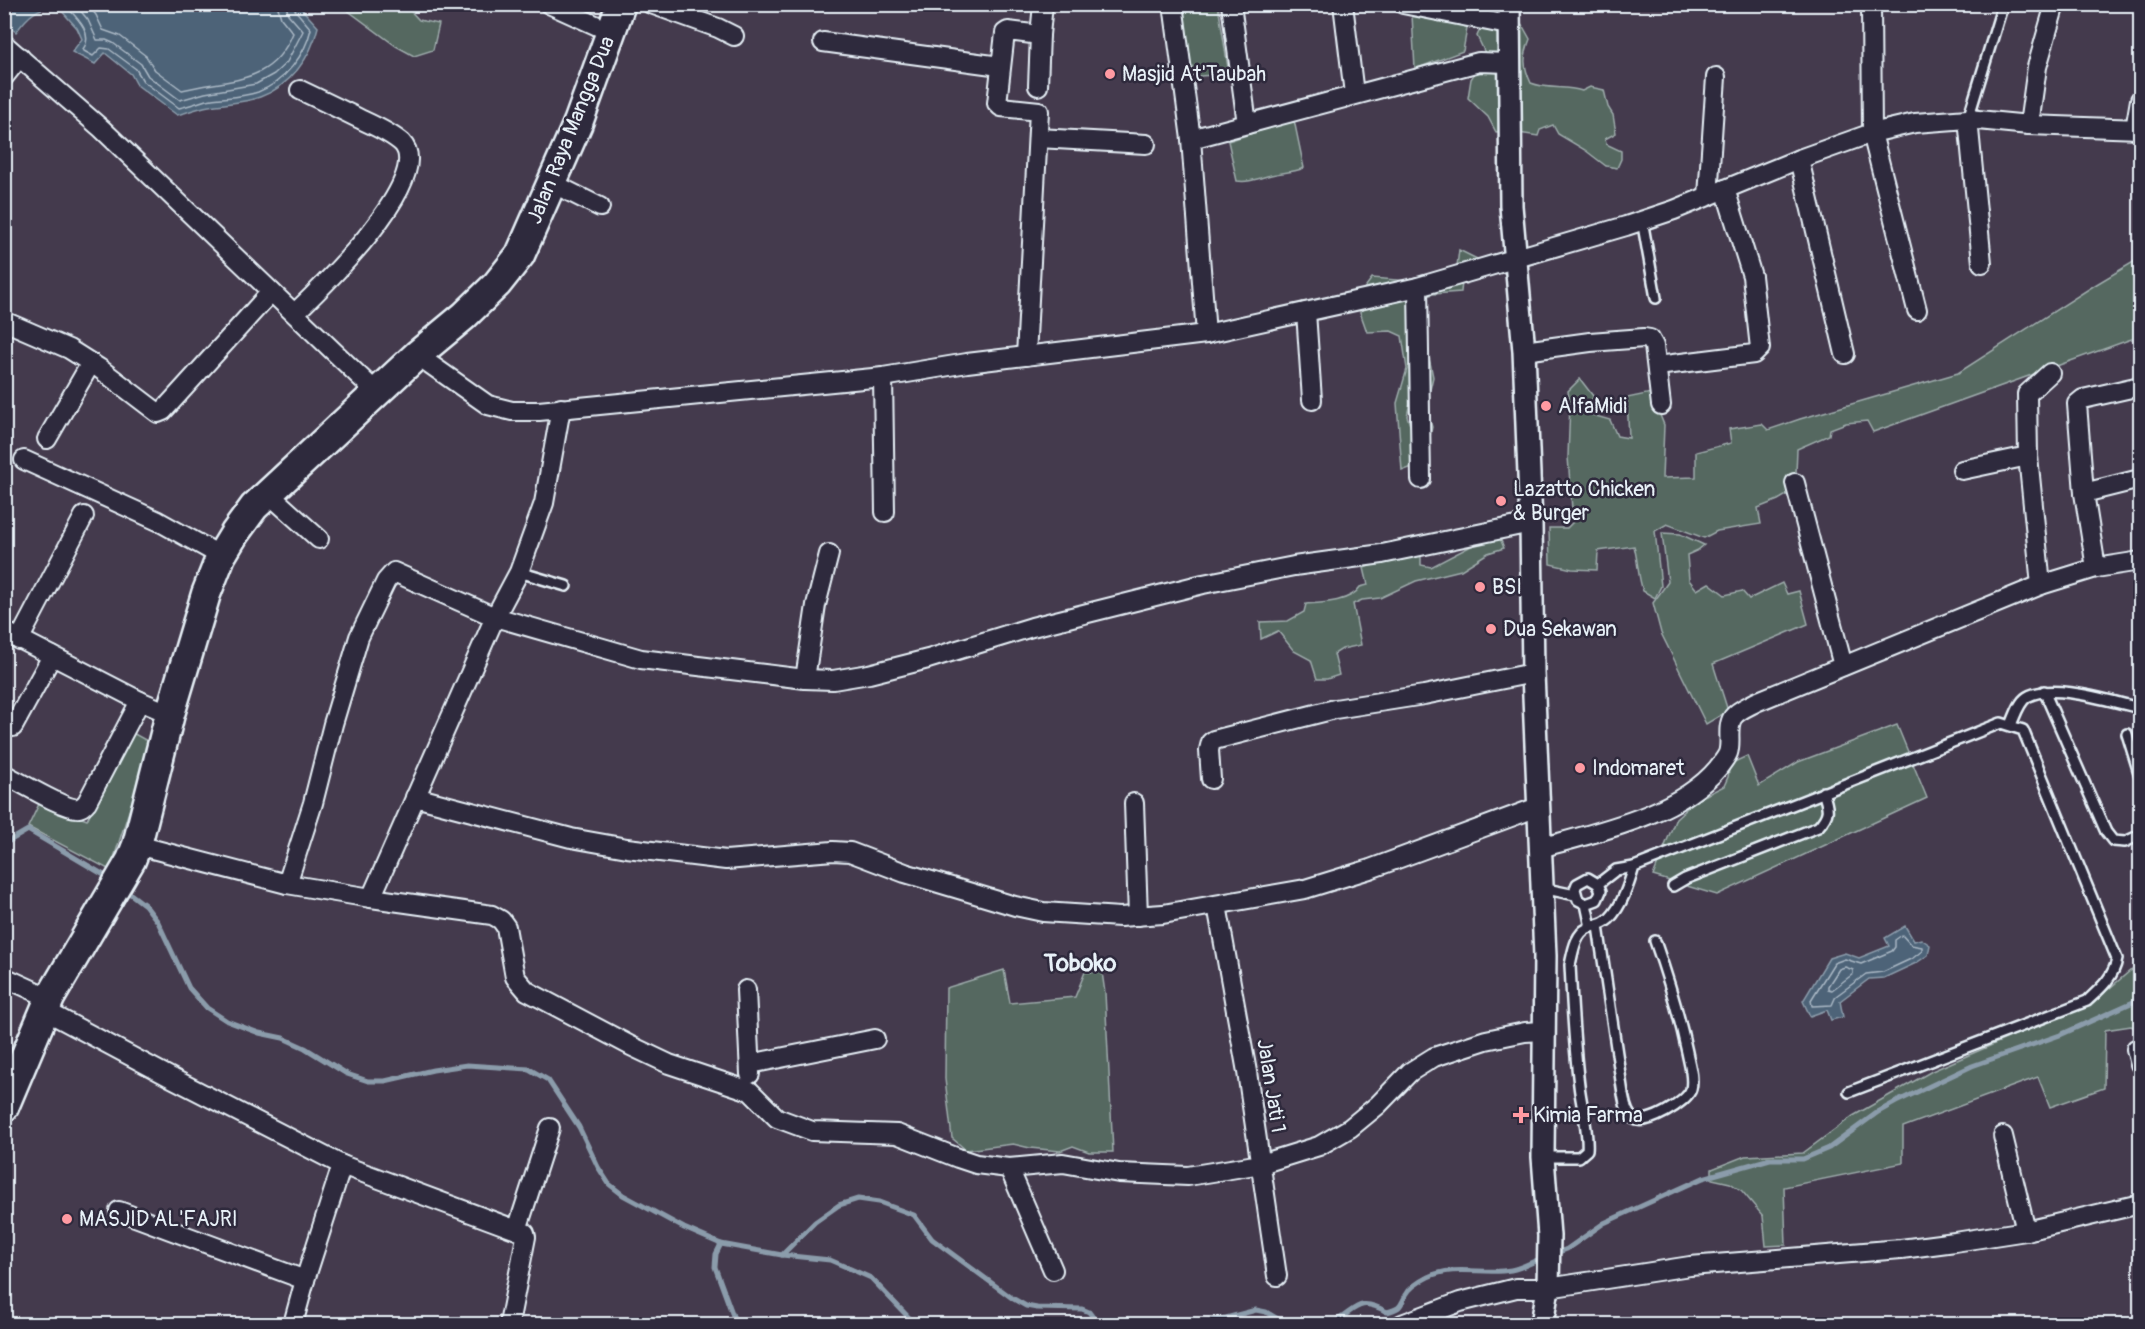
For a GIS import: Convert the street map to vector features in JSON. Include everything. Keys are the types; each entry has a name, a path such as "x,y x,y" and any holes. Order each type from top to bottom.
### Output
{"highway":[{"name":"Jalan Raya Mangga Dua","path":"4,1107 47,1004 134,852 170,714 206,594 221,556 254,507 497,284 520,255 579,123 621,4"}],"street":[{"path":"549,4 611,32"},
{"path":"651,4 734,36"},
{"path":"1038,86 1043,4"},
{"path":"1173,4 1191,139 1206,334"},
{"path":"1231,4 1247,124"},
{"path":"1343,4 1354,94"},
{"path":"1403,4 1508,15 1511,206 1524,351 1531,530 1533,673 1545,956 1543,1157 1549,1236 1548,1279 1542,1324"},
{"path":"1871,4 1872,133 1917,310"},
{"path":"2029,125 2037,67 2055,4"},
{"path":"1026,356 1039,111 997,105 1006,32 1041,35"},
{"path":"823,42 1000,66"},
{"path":"4,44 110,137 377,393"},
{"path":"4,77 20,57"},
{"path":"1191,139 1479,62 1509,63"},
{"path":"1657,366 1754,354 1760,348 1752,276 1717,192 1716,77"},
{"path":"295,314 343,266 379,220 404,179 408,160 403,144 387,133 300,90"},
{"path":"417,355 488,405 512,411 539,411 883,377 1026,356 1206,334 1418,287 1517,258 1642,220 1872,133 1915,123 1968,119 2029,125 2138,129 2140,100"},
{"path":"1968,119 1982,263"},
{"path":"1038,138 1146,144"},
{"path":"1799,159 1845,354"},
{"path":"552,183 600,207"},
{"path":"1418,287 1421,479"},
{"path":"4,321 69,350 91,363 160,413 271,292"},
{"path":"1306,312 1312,400"},
{"path":"1524,351 1590,342 1650,339 1654,346 1661,405"},
{"path":"47,439 91,363"},
{"path":"2041,585 2028,456 2026,394 2050,373"},
{"path":"883,377 885,512"},
{"path":"2097,568 2084,493 2077,404 2083,399 2140,386"},
{"path":"371,898 495,617 519,572 544,503 561,408"},
{"path":"1962,470 2028,456"},
{"path":"24,460 158,521 221,556"},
{"path":"2084,493 2140,479"},
{"path":"1795,483 1843,666"},
{"path":"269,494 319,539"},
{"path":"84,516 12,635 170,714"},
{"path":"287,884 313,803 358,637 391,573 396,572 495,617 641,659 806,680 833,680 869,674 928,659 1032,627 1215,581 1294,566 1531,530"},
{"path":"806,680 816,605 829,554"},
{"path":"1540,848 1606,830 1676,803 1697,788 1722,764 1728,753 1730,725 1733,717 1741,710 1774,693 2041,585 2097,568 2140,561"},
{"path":"13,727 52,656"},
{"path":"1211,779 1209,750 1214,740 1335,709 1424,695 1533,673"},
{"path":"4,774 65,806 78,808 83,806 140,701"},
{"path":"414,797 571,838 627,848 726,860 833,851 850,852 905,873 1015,906 1043,912 1120,917 1163,914 1305,889 1538,807"},
{"path":"1134,803 1138,916"},
{"path":"134,852 287,884 492,915 501,920 506,927 515,976 527,991 631,1046 669,1064 750,1091 777,1118 799,1127 812,1131 897,1134 976,1164 1009,1168 1063,1163 1119,1173 1188,1176 1261,1164 1303,1151 1341,1135 1378,1105 1410,1072 1434,1057 1486,1040 1525,1032 1543,1031"},
{"name":"Jalan Jati 1","path":"1217,905 1261,1164 1277,1276"},
{"path":"4,977 180,1082 342,1165 526,1235 509,1324"},
{"path":"746,990 750,1091"},
{"path":"750,1064 875,1039"},
{"path":"517,1230 550,1128"},
{"path":"2003,1136 2026,1231"},
{"path":"294,1324 305,1280 342,1165"},
{"path":"1009,1168 1053,1270"},
{"path":"1402,1324 1486,1294 1548,1279 1901,1249 2026,1231 2140,1204"},
{"path":"119,1211 305,1280"}],"lane":[{"path":"1968,119 2002,4"},
{"path":"1642,220 1656,298"},
{"path":"519,572 566,586"},
{"path":"2044,691 2106,832 2113,841 2125,842 2140,835"},
{"path":"2011,725 2023,701 2044,691 2065,692 2140,708"},
{"path":"1598,884 1616,870 1634,867 2001,723 2023,730 2116,958 2115,968 2108,980 2087,1001 1849,1092"},
{"path":"2127,734 2140,776"},
{"path":"1673,886 1685,879 1818,827 1828,817 1829,808 1823,792"},
{"path":"1543,1157 1578,1156 1587,1150 1587,1135 1577,1070 1570,965 1577,939 1581,933 1615,912 1629,884 1634,867"},
{"path":"1542,888 1575,895 1581,903 1586,904 1593,903 1599,898 1601,891 1594,880 1582,880 1577,884 1575,895"},
{"path":"1586,904 1595,926 1623,1094 1629,1115 1636,1120 1644,1121 1681,1103 1692,1088 1692,1074 1680,1019 1655,941"}],"green space":[{"path":"313,5 405,5 419,20 439,24 433,50 414,56 396,46 347,10"},
{"path":"1175,5 1218,5 1229,74 1185,77"},
{"path":"1489,5 1514,5 1515,12 1530,39 1525,61 1531,83 1582,91 1590,87 1604,90 1608,107 1613,115 1616,133 1605,139 1606,144 1621,151 1621,159 1617,168 1606,166 1558,134 1553,125 1540,130 1538,136 1506,131 1496,132 1488,117 1468,98 1471,79 1486,55 1477,36"},
{"path":"1412,15 1468,23 1463,51 1415,69"},
{"path":"1294,120 1304,168 1250,181 1237,181 1228,141"},
{"path":"1459,250 1477,259 1475,273 1462,282 1461,292 1424,297 1424,332 1433,377 1426,407 1432,427 1429,441 1414,384 1407,416 1421,458 1415,466 1402,471 1397,403 1407,369 1402,336 1391,331 1367,332 1360,312 1360,294 1372,278 1409,281 1457,266"},
{"path":"2140,258 2140,336 1873,432 1867,421 1846,423 1830,429 1829,435 1797,449 1796,473 1790,493 1758,508 1761,524 1717,531 1704,538 1667,524 1655,531 1661,586 1655,598 1643,591 1634,546 1598,551 1597,570 1572,569 1550,564 1549,528 1567,528 1573,522 1568,457 1570,404 1568,391 1580,379 1593,396 1589,414 1610,420 1617,436 1629,438 1627,398 1651,393 1664,425 1662,478 1696,477 1696,452 1731,443 1729,429 1762,424 1768,430 1958,373"},
{"path":"1662,533 1680,534 1704,545 1687,555 1689,580 1697,590 1709,583 1725,595 1742,591 1749,599 1782,583 1787,594 1799,591 1808,624 1713,664 1728,711 1706,724 1661,633 1653,603 1668,582"},
{"path":"1500,538 1504,548 1488,553 1461,570 1416,581 1380,598 1362,600 1353,604 1361,645 1342,649 1334,654 1339,675 1317,679 1311,660 1294,651 1278,631 1261,639 1260,622 1288,621 1304,612 1306,604 1343,599 1360,587 1368,585 1364,568 1392,558 1421,552 1421,565 1431,567 1473,545"},
{"path":"1897,725 1927,798 1717,895 1653,876 1676,818 1696,800 1724,786 1730,764 1747,756 1759,786 1798,762"},
{"path":"129,731 151,743 110,870 28,827 40,802 87,820"},
{"path":"2140,967 2140,1030 2131,1026 2105,1030 2104,1088 2050,1107 2038,1077 1903,1127 1903,1163 1784,1187 1786,1245 1766,1246 1763,1216 1742,1191 1730,1183 1712,1179 1712,1169 1745,1156 1803,1153 1853,1116 1932,1071 2031,1028 2105,992 2130,971"},
{"path":"1004,970 1010,1003 1075,997 1085,972 1102,972 1113,1152 1089,1152 1073,1146 1060,1151 1013,1144 966,1150 952,1138 945,1079 946,988"}],"water":[{"path":"4,5 298,5 318,27 310,49 298,70 281,86 248,101 209,106 177,115 137,85 131,74 105,53 95,64 72,52 82,39 77,28 59,8 39,10 16,32 5,23"},
{"path":"1905,926 1914,941 1921,939 1930,945 1928,955 1884,978 1869,979 1840,1001 1843,1017 1831,1020 1827,1010 1810,1016 1803,1001 1829,958 1845,953 1859,958 1889,946 1885,938"}],"waterway":[{"path":"4,844 28,830 109,878"},
{"path":"124,889 145,905 158,922 189,988 207,1008 227,1021 259,1033 283,1038 305,1048 347,1074 368,1081 385,1081 467,1065 529,1069 548,1080 579,1127 598,1167 609,1184 623,1195 684,1228 721,1244 782,1255 830,1260 853,1270 871,1278 915,1324"},
{"path":"1554,1254 1567,1249 1604,1223 1703,1178 1770,1159 1803,1159 1829,1148 1878,1112 1896,1102 1972,1066 2060,1035 2140,999"},
{"path":"782,1255 815,1222 839,1205 858,1199 879,1202 914,1215 932,1239 1026,1306 1082,1309 1089,1312 1095,1320 1118,1324"},
{"path":"721,1244 716,1254 715,1267 736,1324"},
{"path":"1330,1324 1362,1305 1376,1307 1387,1312 1395,1309 1413,1287 1438,1273 1459,1270 1511,1270 1542,1258"},
{"path":"1190,1324 1256,1310 1266,1312 1286,1324"}],"place":[{"name":"Masjid At'Taubah","path":"1110,74"},
{"name":"AlfaMidi","path":"1546,406"},
{"name":"Lazatto Chicken & Burger","path":"1501,501"},
{"name":"BSI","path":"1480,587"},
{"name":"Dua Sekawan","path":"1491,629"},
{"name":"Indomaret","path":"1580,768"},
{"name":"Kimia Farma","path":"1521,1115"},
{"name":"MASJID AL'FAJRI","path":"67,1219"}],"district":[{"name":"Toboko","path":"1080,963"}]}
